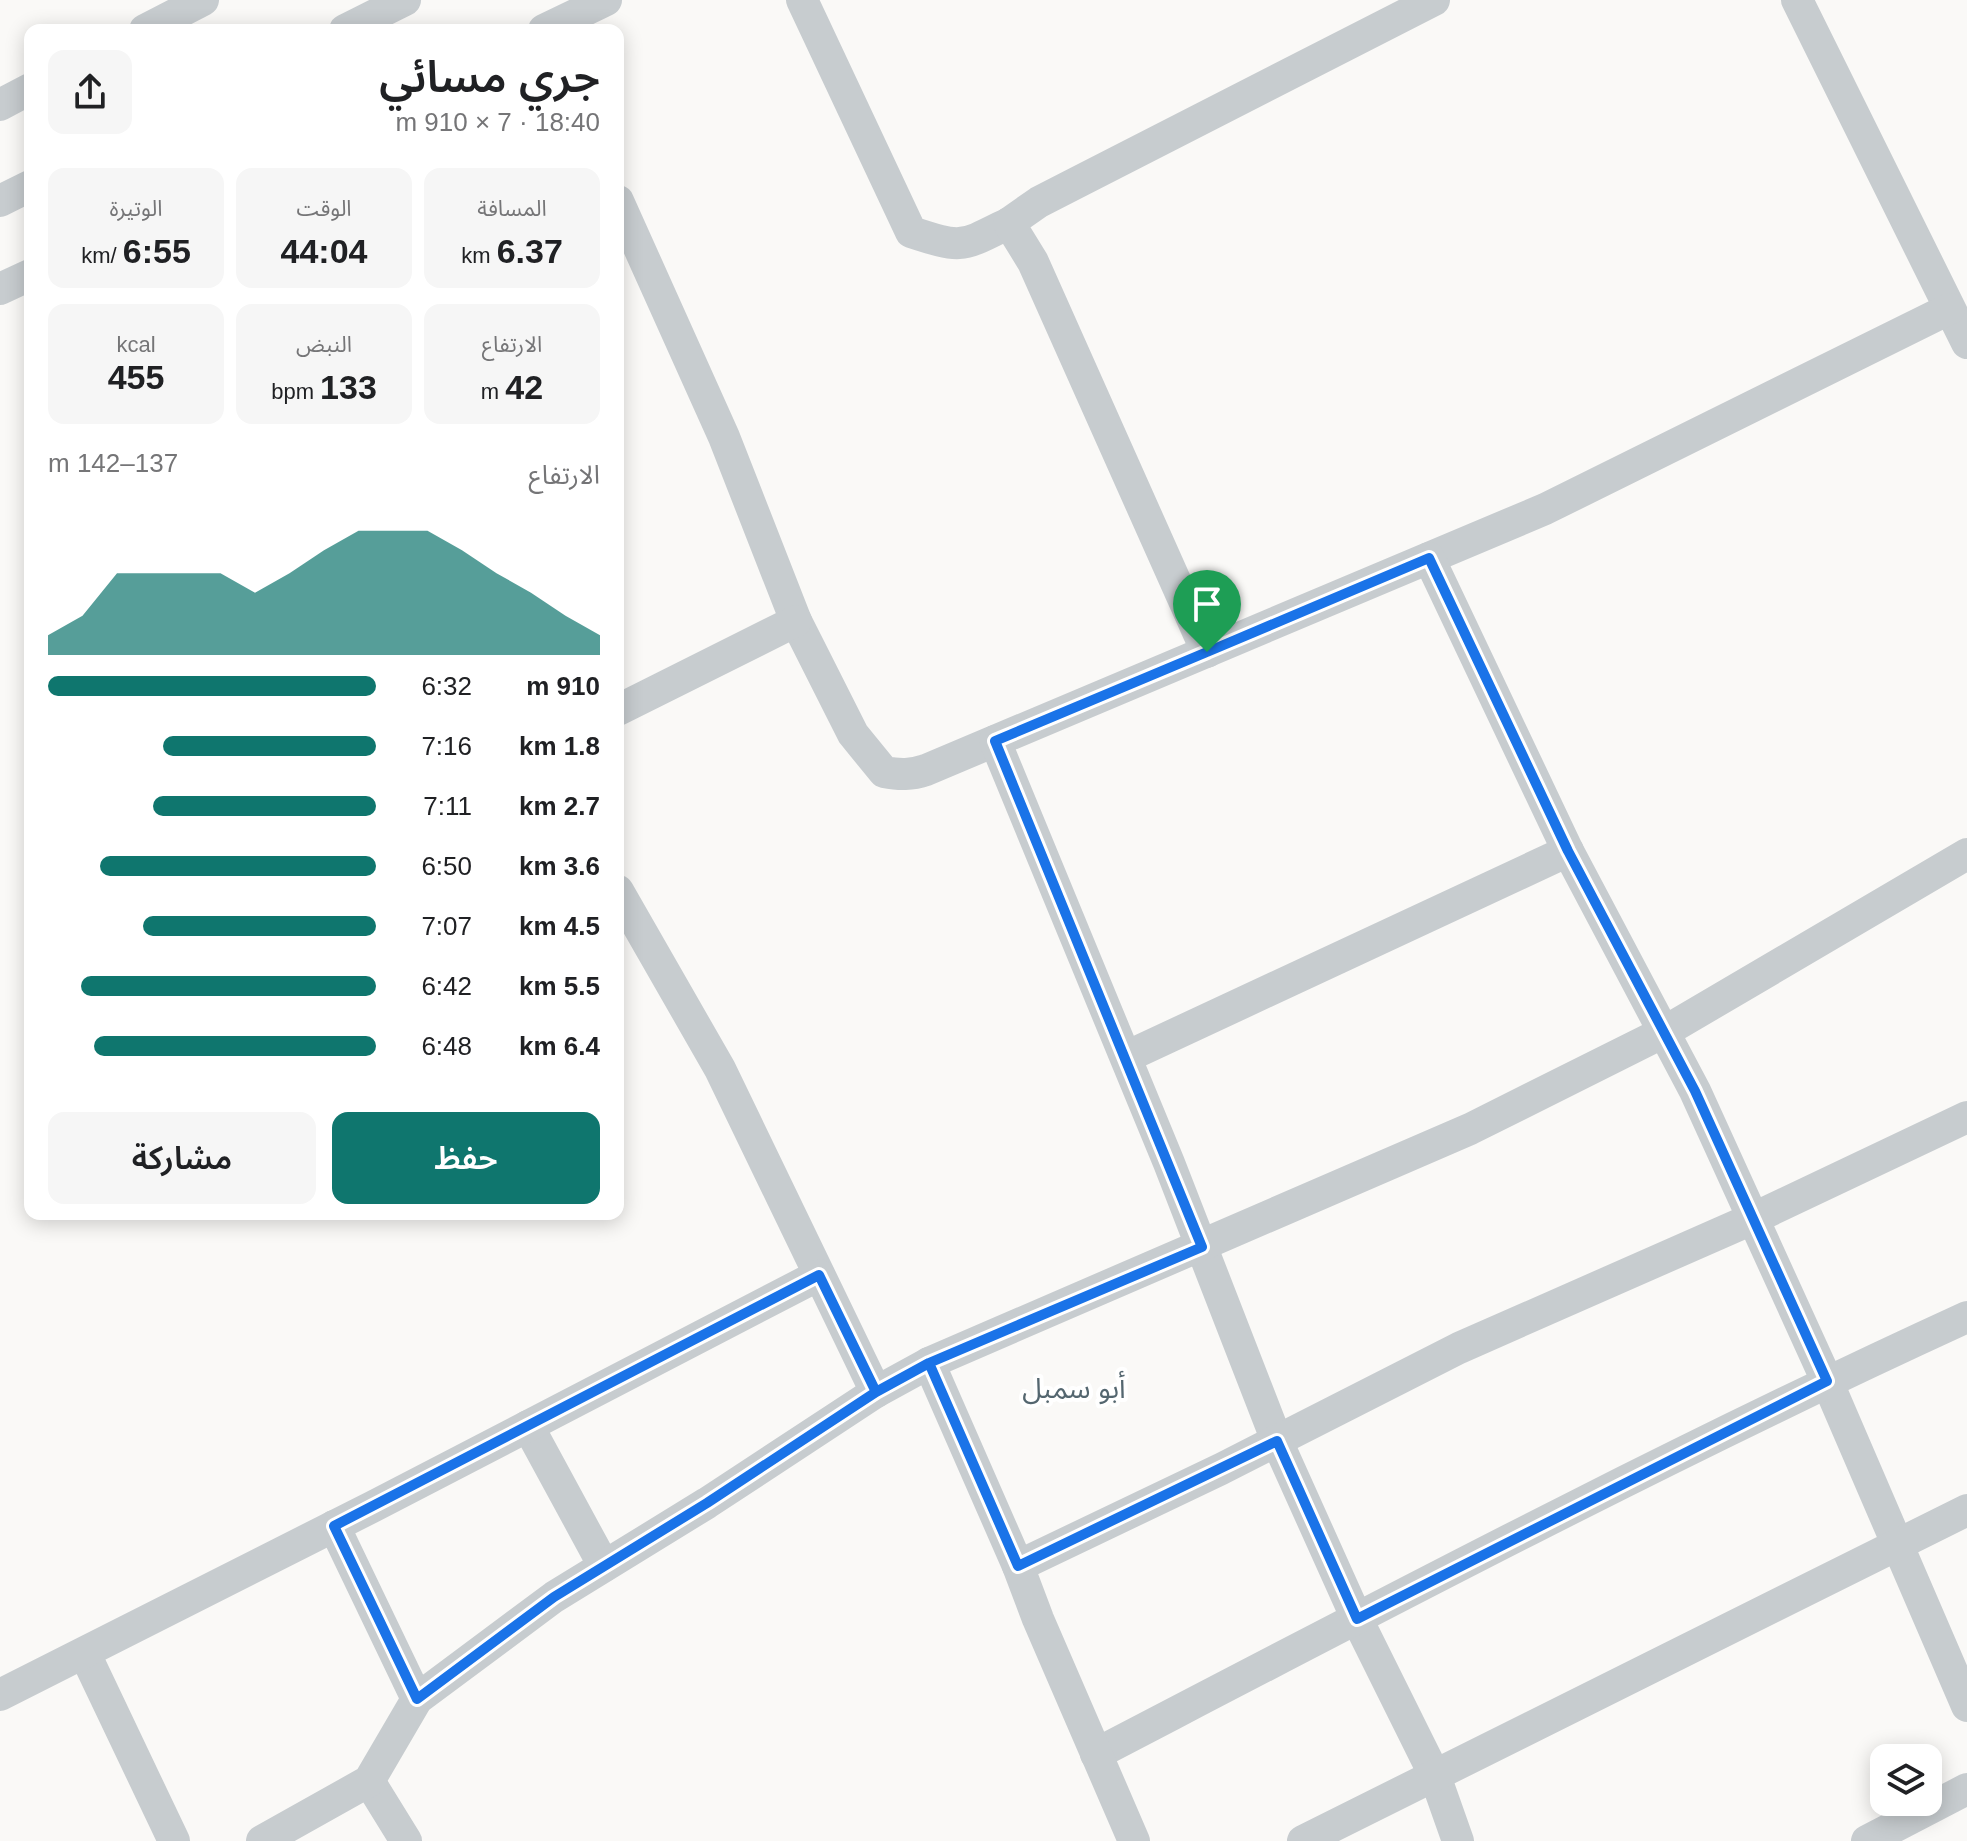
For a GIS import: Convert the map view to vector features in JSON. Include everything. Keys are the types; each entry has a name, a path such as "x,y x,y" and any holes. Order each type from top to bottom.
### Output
{"street":[{"path":"157,24 203,0"},
{"path":"357,24 405,0"},
{"path":"556,24 606,0"},
{"path":"802,0 911,232 957,245 969,243 1009,223 1039,202 1434,0"},
{"path":"1797,0 1967,343"},
{"path":"0,105 24,92"},
{"path":"0,201 24,189"},
{"path":"624,214 724,437 796,621 853,734 884,772 911,775 1545,509 1949,309"},
{"path":"1009,223 1033,262 1207,652"},
{"path":"1429,558 1568,851 1695,1091 1827,1381 1967,1706"},
{"path":"624,707 796,621"},
{"path":"995,741 1126,1057 1277,1441 1357,1619 1435,1776 1458,1841"},
{"path":"1126,1057 1568,851"},
{"path":"262,1841 369,1781 417,1699 554,1597 707,1503 876,1392 929,1363 1470,1129 1664,1032 1967,854"},
{"path":"624,901 720,1069 876,1392"},
{"path":"1018,1566 1277,1441 1459,1348 1752,1219 1967,1117"},
{"path":"0,1695 819,1275"},
{"path":"1096,1754 1827,1381 1967,1317"},
{"path":"929,1363 1134,1841"},
{"path":"528,1426 604,1566"},
{"path":"1303,1841 1967,1510"},
{"path":"334,1526 417,1699"},
{"path":"85,1654 174,1841"},
{"path":"369,1781 406,1841"},
{"path":"1867,1841 1967,1789"}],"district":[{"name":"أبو سمبل","path":"1074,1388"}],"route":[{"path":"1207,652 995,741 1202,1247 929,1363 876,1392 707,1503 554,1597 417,1699 334,1526 819,1275 876,1392 929,1363 1018,1566 1277,1441 1357,1619 1827,1381 1695,1091 1568,851 1429,558 1207,652"}]}
